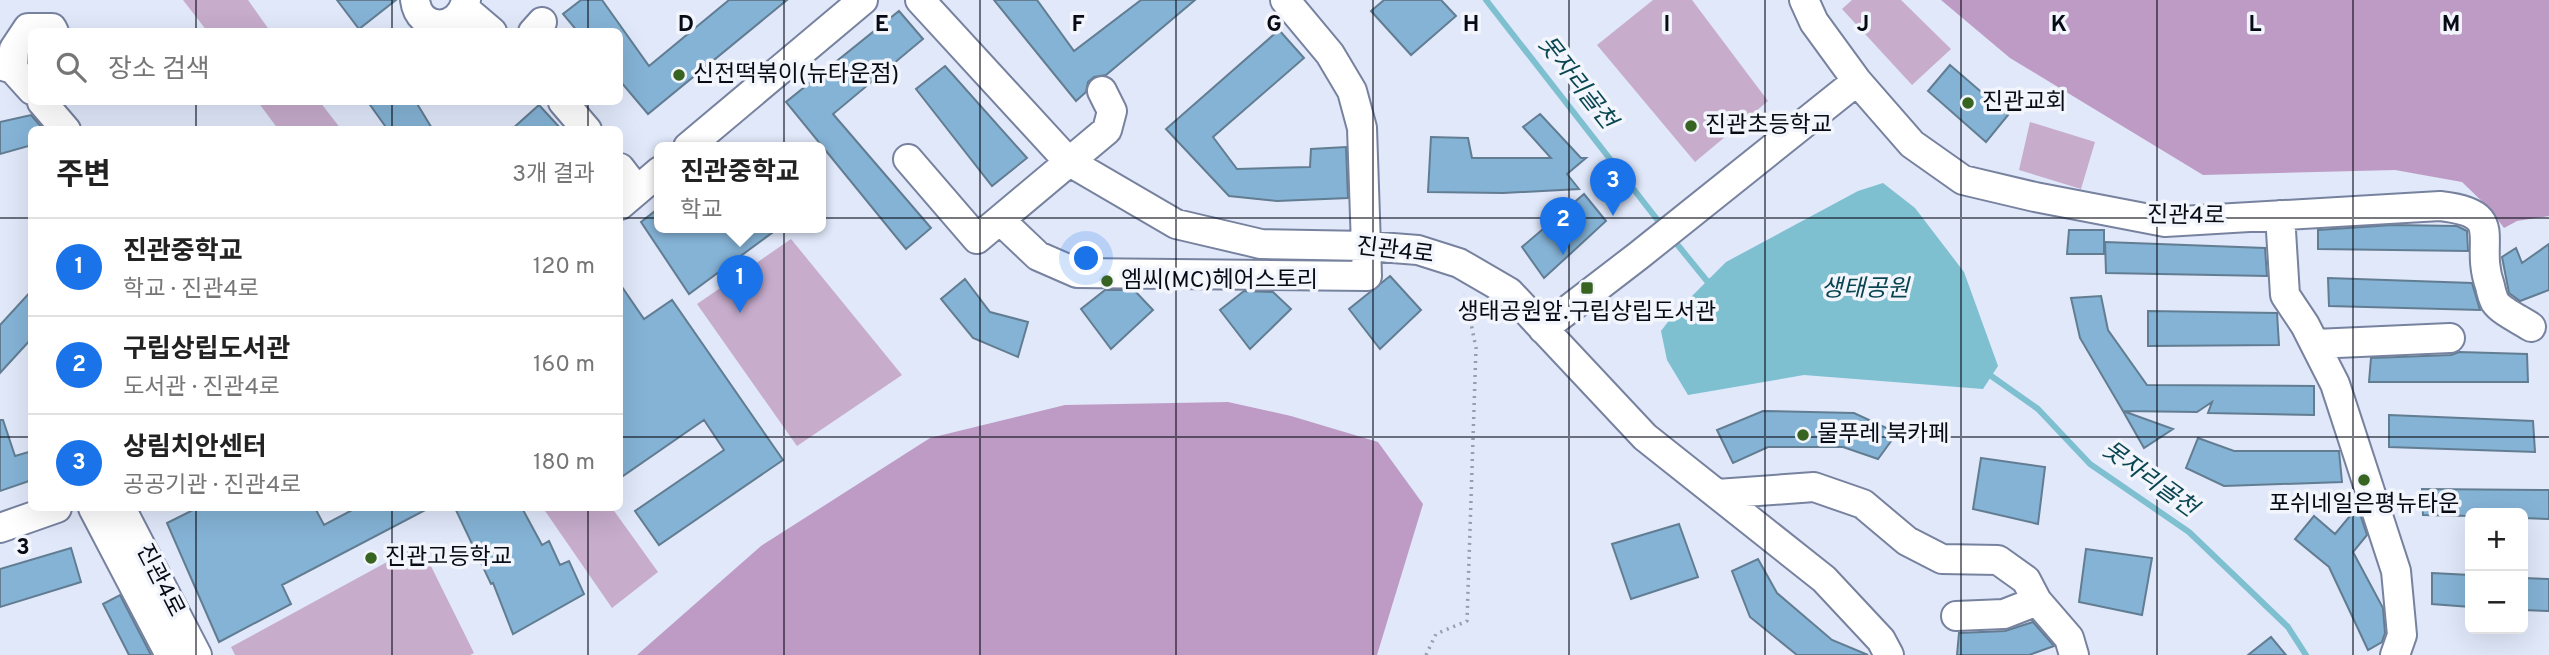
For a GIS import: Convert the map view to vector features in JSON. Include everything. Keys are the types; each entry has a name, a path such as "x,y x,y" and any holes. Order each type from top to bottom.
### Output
{"street":[{"path":"415,0 424,19 439,25 454,21 465,4 488,28"},
{"path":"694,142 863,0"},
{"name":"진관4로","path":"920,0 1068,161 1176,224 1261,244 1418,250 1459,263 1509,292 1645,437 1824,579 1881,640 1889,655"},
{"path":"1000,220 1038,256 1077,273 1367,276 1362,128 1352,91 1330,54 1285,0"},
{"name":"진관4로","path":"1804,0 1814,22 1857,81 1912,144 1963,180 2165,222 2440,206 2465,209 2479,216 2486,230 2484,269 2496,303 2531,327"},
{"path":"21,80 14,49 28,28 52,28"},
{"path":"1543,329 1857,81"},
{"path":"908,159 977,239 1107,130 1112,111 1102,91"},
{"path":"45,105 63,126"},
{"path":"566,105 584,126"},
{"path":"625,188 654,174"},
{"path":"2280,215 2285,295 2315,344 2335,384 2396,571 2402,635 2395,655"},
{"path":"2315,344 2450,338"},
{"path":"1717,494 1814,487 1863,504 1907,541 1942,559 1998,560 2026,580 2037,601 2069,638 2074,655"},
{"path":"0,528 48,511"},
{"path":"95,511 170,655"},
{"name":"진관4로","path":"123,511 197,655"},
{"path":"1956,616 2004,614 2037,601"}],"path":[{"path":"1426,655 1436,634 1467,621 1476,348 1464,290"}],"shaded area":[{"path":"183,0 248,0 268,28 205,28"},
{"path":"1653,0 1692,0 1768,101 1695,162 1597,45"},
{"path":"1852,0 1901,0 1951,49 1912,85 1842,9"},
{"path":"1941,0 2549,0 2549,216 2517,221 2504,228 2490,209 2462,182 2395,170 2203,175 2010,58"},
{"path":"260,105 322,105 339,126 276,126"},
{"path":"2030,122 2095,142 2081,189 2019,170"},
{"path":"791,239 902,375 797,446 697,304"},
{"path":"1228,402 1291,416 1378,442 1423,504 1377,655 637,655 761,546 930,438 1065,405"},
{"path":"545,511 614,511 658,572 612,608"},
{"path":"420,544 474,653 235,655 231,647"}],"water":[{"name":"생태공원","path":"1883,183 1915,208 1964,272 1998,366 1983,389 1804,375 1688,395 1667,360 1661,331 1674,314 1726,262 1858,191"}],"building":[{"path":"337,0 396,0 360,28"},
{"path":"581,0 602,0 622,28 575,28 563,14"},
{"path":"729,0 787,0 648,114 623,85 623,29 649,66"},
{"path":"994,0 1037,0 1074,51 1141,0 1195,0 1106,75 1094,77 1088,82 1086,92 1076,101"},
{"path":"1384,0 1441,0 1456,16 1411,55 1371,11"},
{"path":"899,11 923,39 833,114 931,228 906,249 826,151 826,142 819,142 786,102"},
{"path":"1279,30 1304,58 1213,137 1237,169 1310,167 1311,149 1346,147 1348,198 1277,201 1229,196 1166,129"},
{"name":"진관교회","path":"1950,65 2008,115 1986,142 1928,91"},
{"path":"945,66 1027,158 992,186 916,89"},
{"path":"370,105 418,105 431,126 385,126"},
{"path":"539,105 558,126 515,126"},
{"path":"1540,114 1581,158 1586,158 1567,174 1579,189 1503,193 1428,192 1431,137 1468,138 1472,158 1551,158 1523,127"},
{"path":"31,115 41,126 28,126 28,146 0,154 0,122"},
{"path":"1584,194 1606,221 1544,278 1522,247"},
{"path":"654,212 654,233 772,233 689,294 641,222"},
{"path":"2392,225 2457,226 2467,231 2468,251 2318,249 2318,230"},
{"path":"2069,230 2104,230 2104,254 2067,254"},
{"path":"2105,242 2265,248 2267,276 2106,273"},
{"path":"2549,244 2549,290 2520,301 2509,293 2502,257 2516,248 2522,263"},
{"path":"1390,276 1421,310 1380,349 1349,309"},
{"path":"2328,278 2472,283 2480,310 2329,306"},
{"path":"965,279 990,312 1028,322 1018,357 973,338 941,299"},
{"path":"623,288 644,319 672,300 783,460 659,545 635,511 724,450 704,420 623,476"},
{"path":"1105,290 1134,290 1153,310 1111,349 1081,309"},
{"path":"1244,291 1273,292 1291,309 1250,349 1220,310"},
{"path":"28,294 28,342 0,373 0,325"},
{"path":"2101,296 2108,330 2147,385 2314,386 2314,415 2208,413 2212,402 2197,412 2123,411 2080,338 2071,298"},
{"path":"2148,311 2277,313 2279,345 2148,346"},
{"path":"2459,352 2527,354 2528,382 2369,382 2371,358 2451,355"},
{"path":"1763,411 1854,413 1897,433 1878,459 1843,447 1768,447 1733,463 1717,430"},
{"path":"2123,411 2173,429 2144,448"},
{"path":"2389,415 2533,421 2535,452 2389,447"},
{"path":"0,420 3,420 15,456 28,452 28,481 0,491"},
{"path":"2198,438 2234,451 2339,451 2342,482 2224,486 2186,468"},
{"path":"1981,458 2045,467 2038,524 1973,509"},
{"path":"2422,489 2549,490 2549,519 2528,518 2528,508 2465,508 2465,516 2423,515"},
{"path":"2355,510 2360,514 2367,535 2353,552 2383,608 2385,633 2382,642 2368,650 2329,567 2295,539 2314,516 2335,534"},
{"path":"191,511 317,511 324,525 350,511 423,511 282,585 291,604 219,642 167,523"},
{"path":"456,511 524,511 542,545 549,541 560,565 569,561 584,594 513,634 493,583 491,584"},
{"path":"1679,524 1698,577 1631,599 1612,544"},
{"path":"71,548 81,582 0,607 0,569"},
{"path":"2086,549 2152,558 2142,615 2079,602"},
{"path":"1758,559 1777,593 1832,640 1868,655 1797,655 1750,617 1732,571"},
{"path":"2432,573 2465,575 2465,607 2432,604"},
{"path":"2528,578 2549,579 2549,611 2528,610"},
{"path":"120,595 151,655 129,655 103,604"},
{"path":"2033,622 2054,646 2029,655 1957,655 1959,633 2005,631"},
{"path":"2271,637 2286,655 2248,655"}],"waterway":[{"name":"못자리골천","path":"1486,0 1663,227"},
{"name":"못자리골천","path":"1672,238 1707,281 1714,282"},
{"name":"못자리골천","path":"1987,373 2038,409 2090,464 2189,532 2288,627 2306,655"}],"place":[{"name":"신전떡볶이(뉴타운점)","path":"679,75"},
{"name":"진관교회","path":"1968,103"},
{"name":"진관초등학교","path":"1691,126"},
{"name":"상림치안센터","path":"1613,216"},
{"name":"구립상립도서관","path":"1563,255"},
{"name":"엠씨(MC)헤어스토리","path":"1107,281"},
{"name":"생태공원앞.구립상립도서관","path":"1587,288"},
{"name":"진관중학교","path":"740,313"},
{"name":"물푸레 북카페","path":"1803,435"},
{"name":"포쉬네일은평뉴타운","path":"2364,480"},
{"name":"진관고등학교","path":"371,558"}]}
